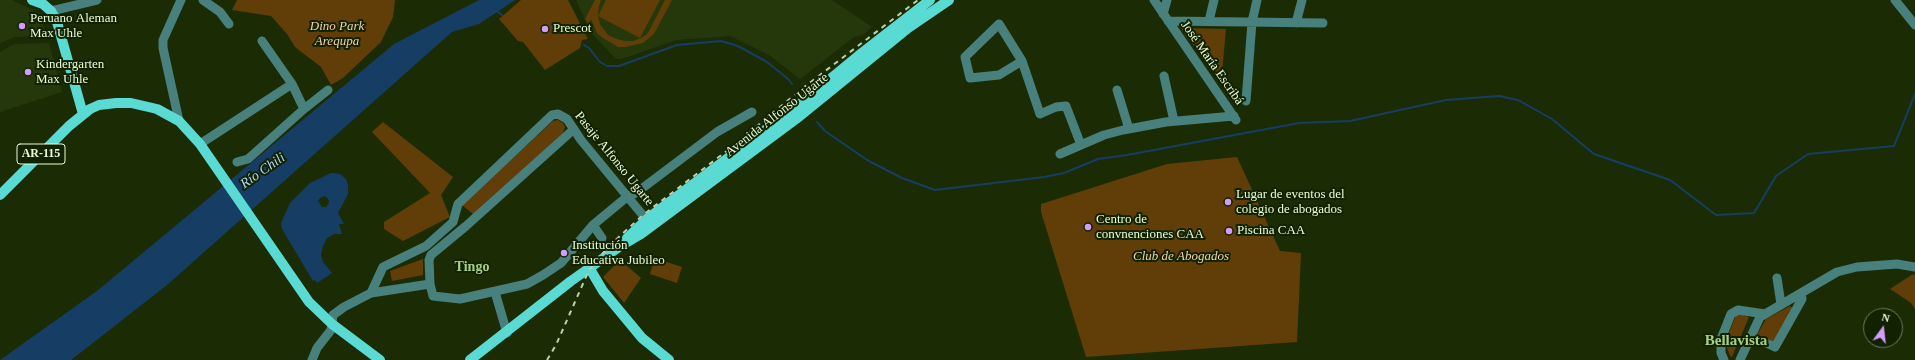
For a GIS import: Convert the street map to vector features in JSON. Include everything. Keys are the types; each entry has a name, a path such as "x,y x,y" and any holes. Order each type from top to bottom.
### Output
{"main road":[{"path":"32,0 43,4 51,11 61,36 83,114 99,105 131,103 157,108 179,121 200,144 219,174 309,302 332,324 380,360"},
{"name":"Avenida Alfonso Ugarte","path":"807,104 870,46 930,0"},
{"name":"Avenida Alfonso Ugarte","path":"470,360 507,333 571,281 619,247 649,222 908,28 949,0"},
{"name":"AR-115","path":"0,195 83,114"},
{"path":"590,269 603,291 642,338 669,360"}],"street":[{"path":"51,11 97,0"},
{"path":"179,121 163,48 163,40 181,0"},
{"path":"203,0 220,12 229,24"},
{"name":"José María Escribá","path":"1154,0 1235,118 1174,121"},
{"path":"1167,0 1166,18 1209,21 1323,23"},
{"path":"1209,21 1214,0"},
{"path":"1246,101 1252,22 1257,0"},
{"path":"1296,23 1302,0"},
{"path":"1895,0 1915,25"},
{"path":"1022,61 999,75 970,78 965,56 998,24 1022,61 1040,114 1056,107 1066,106 1081,145"},
{"path":"262,41 292,84 304,109"},
{"path":"1060,154 1104,135 1174,121 1164,76"},
{"path":"200,144 292,84"},
{"path":"237,162 248,159 304,109 328,90"},
{"path":"1117,90 1129,129"},
{"path":"574,129 466,226 431,255 429,260 430,284 433,296 460,299 527,284 543,275 561,263 592,225 628,196 636,193 717,132 752,112"},
{"name":"Pasaje Alfonso Ugarte","path":"454,217 458,204 542,122 552,115 558,114 567,120 581,140 649,222"},
{"path":"371,293 383,268 426,246 453,222 454,217 466,226"},
{"path":"592,225 602,238"},
{"path":"426,246 431,255"},
{"path":"1740,360 1757,321 1781,304 1827,278 1847,268 1897,264 1915,267"},
{"path":"1777,278 1781,304"},
{"path":"312,360 317,348 331,330 333,315 344,307 371,293 430,284"},
{"path":"495,292 507,333"},
{"path":"1764,342 1774,347 1802,299 1801,294"},
{"path":"1724,360 1721,353 1721,339 1731,314 1738,310 1765,314"}],"shaded area":[{"name":"Peruano Aleman Max Uhle","path":"0,0 12,0 33,10 40,17 47,35 15,37 0,43"},
{"path":"576,0 832,0 872,27 863,35 854,37 800,79 769,55 730,36 676,40 622,59 616,59 591,33"},
{"name":"Kindergarten Max Uhle","path":"49,43 62,92 0,112 0,52 14,44"}],"green space":[{"name":"Dino Park Arequpa","path":"237,0 395,0 393,17 381,42 343,78 331,85 321,67 295,47 287,34 271,16 232,10"},
{"name":"Prescot","path":"521,0 568,0 588,39 582,40 580,48 545,70 523,42 518,41 499,19"},
{"path":"595,0 601,0 598,16 600,24 608,35 625,41 633,41 646,35 665,0 672,0 654,34 643,43 626,47 618,47 597,33 591,19 588,24 585,19"},
{"path":"606,0 660,0 640,38 598,16"},
{"path":"1181,28 1226,29 1221,84"},
{"path":"558,120 563,123 565,127 563,133 474,215 462,205 553,121"},
{"path":"383,122 453,177 441,195 450,217 403,241 384,229 384,222 430,193 372,132"},
{"name":"Club de Abogados","path":"1237,157 1280,251 1301,253 1297,342 1086,357 1041,212 1041,204 1167,164"},
{"path":"655,258 682,267 677,283 650,274"},
{"path":"423,259 423,275 392,281 390,271"},
{"path":"620,260 641,278 624,303 603,277"},
{"path":"1913,274 1915,275 1915,309 1911,303 1890,289"},
{"path":"1790,306 1793,308 1775,343 1757,335 1766,319"},
{"path":"1737,313 1749,317 1732,357 1730,356 1725,342"}],"water":[{"name":"Río Chili","path":"479,0 515,0 479,24 452,32 167,285 71,360 0,360 97,291 394,44"},
{"path":"331,173 340,174 346,179 348,185 348,194 338,213 344,224 339,224 342,234 334,234 327,238 321,255 323,262 332,273 317,283 315,280 313,281 282,229 281,223 290,203 310,183","holes":["325,196 329,200 326,207 322,207 318,201 320,198"]}],"waterway":[{"path":"497,11 502,15"},
{"path":"584,45 589,48 600,62 607,66 619,66 677,45 721,41 738,46 767,62 792,84"},
{"path":"817,122 825,131 867,160 902,178 935,190 1044,177 1064,173 1098,159 1299,123 1350,121 1446,100 1499,96 1518,100 1552,119 1594,154 1670,180 1716,215 1754,213 1776,176 1808,154 1894,146 1915,94"}],"railway":[{"path":"547,360 556,345 589,270 609,246 643,215 728,150 803,88 918,0"}],"place":[{"name":"Peruano Aleman Max Uhle","path":"22,26"},
{"name":"Prescot","path":"545,29"},
{"name":"Kindergarten Max Uhle","path":"28,72"},
{"name":"Lugar de eventos del colegio de abogados","path":"1228,202"},
{"name":"Centro de convnenciones CAA","path":"1088,227"},
{"name":"Piscina CAA","path":"1229,231"},
{"name":"Institución Educativa Jubileo","path":"564,253"}],"district":[{"name":"Tingo","path":"472,267"},
{"name":"Bellavista","path":"1736,341"}]}
